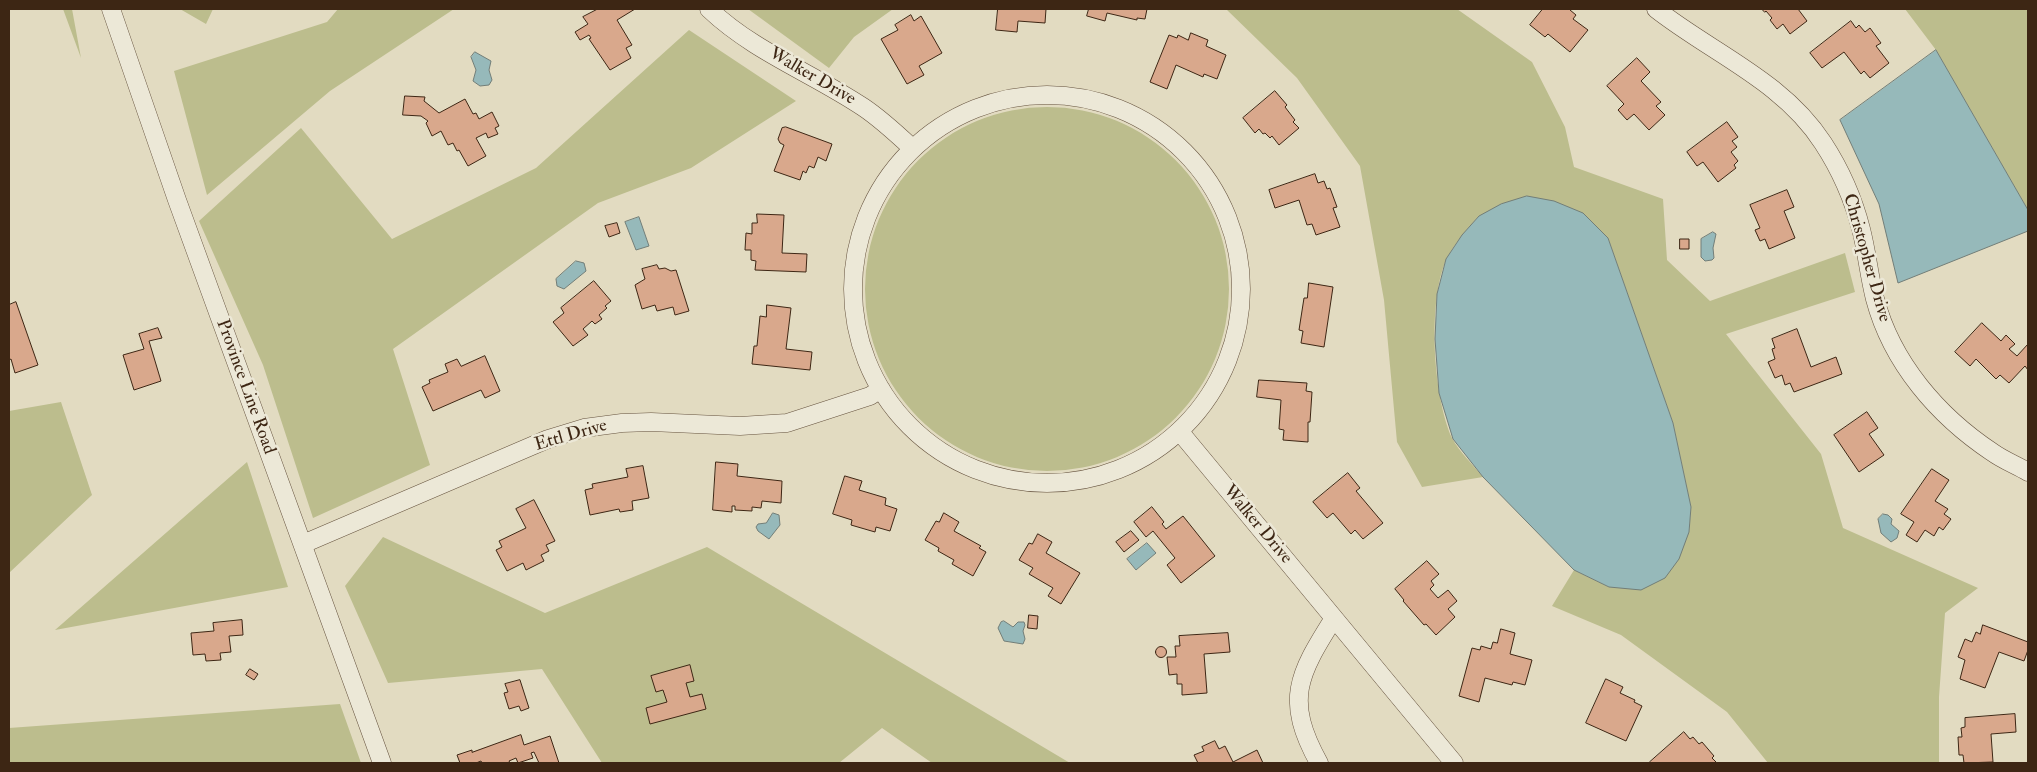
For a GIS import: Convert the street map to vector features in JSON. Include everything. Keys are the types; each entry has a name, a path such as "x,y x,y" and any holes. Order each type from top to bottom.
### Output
{"street":[{"name":"Province Line Road","path":"111,9 177,200 382,763"},
{"name":"Walker Drive","path":"709,9 750,41 863,107 912,148"},
{"name":"Christopher Drive","path":"1656,9 1777,91 1802,116 1822,141 1838,169 1851,198 1861,229 1876,302 1888,333 1904,362 1923,390 1945,415 1994,453 2028,472"},
{"path":"1072,96 1099,102 1124,111 1158,130 1176,144 1195,163 1226,212 1241,272 1241,302 1237,332 1228,362 1216,386 1199,412 1180,432 1157,451 1109,475 1082,481 1052,484 1001,478 975,469 948,456 923,438 903,418 881,389 869,364 860,338 854,308 854,281 856,254 863,227 873,202 887,178 912,148 933,131 960,115 988,104 1018,97 1072,96"},
{"name":"Ettl Drive","path":"303,544 548,439 584,428 622,423 651,422 740,426 787,423 870,396 881,389"},
{"name":"Walker Drive","path":"1180,432 1454,763"},
{"path":"1319,763 1309,746 1301,720 1298,699 1301,678 1308,659 1334,618"}],"green space":[{"path":"63,9 72,9 81,58"},
{"path":"180,9 213,9 206,24"},
{"path":"338,9 454,9 330,91 207,195 174,71 327,22"},
{"path":"748,9 893,9 854,37 829,68"},
{"path":"1226,9 1457,9 1532,62 1565,127 1574,167 1663,199 1667,260 1710,301 1845,253 1855,292 1726,334 1821,454 1843,528 1978,588 1945,613 1939,697 1939,763 1768,763 1727,712 1621,635 1552,606 1574,570 1609,587 1689,532 1691,507 1673,423 1608,238 1583,213 1479,216 1450,252 1441,276 1435,322 1435,348 1440,398 1452,438 1462,453 1483,477 1422,487 1397,442 1384,300 1360,166 1297,78"},
{"path":"1905,9 2028,9 2028,210 1936,50"},
{"path":"689,30 796,101 691,168 598,203 393,349 430,465 313,518 263,365 199,221 301,128 392,239 536,168"},
{"path":"1047,107 1082,111 1116,121 1148,138 1175,161 1198,188 1215,220 1225,254 1229,289 1225,324 1215,358 1198,390 1175,417 1148,440 1116,457 1082,467 1047,471 1012,467 978,457 946,440 919,417 896,390 879,358 869,324 865,289 869,254 879,220 896,188 919,161 946,138 978,121 1012,111"},
{"path":"61,402 92,495 9,573 9,411"},
{"path":"247,462 288,587 55,630"},
{"path":"383,537 545,613 707,547 1070,763 932,763 882,728 839,763 602,763 542,669 388,683 345,586"},
{"path":"340,704 361,763 9,763 9,728"}],"water":[{"path":"1936,50 2028,210 2028,231 1898,283 1879,204 1840,120"},
{"path":"475,52 491,61 489,70 492,80 489,85 480,86 473,81 476,70 471,57"},
{"path":"1527,196 1554,201 1583,213 1608,238 1673,423 1691,507 1689,532 1679,559 1665,578 1641,590 1609,587 1574,570 1483,477 1453,439 1439,393 1435,339 1437,294 1446,259 1462,235 1479,216 1501,204"},
{"path":"639,217 649,246 636,250 625,222"},
{"path":"1713,232 1716,234 1713,248 1714,258 1705,261 1701,257 1701,239"},
{"path":"576,261 584,263 586,271 564,289 557,286 556,279"},
{"path":"773,513 779,515 780,525 769,539 758,531 756,527 758,524 766,523"},
{"path":"1883,514 1888,515 1892,519 1891,524 1899,531 1897,538 1891,542 1881,533 1878,519"},
{"path":"1147,543 1156,553 1136,570 1127,559"},
{"path":"1004,621 1013,627 1018,622 1024,622 1023,631 1025,639 1023,644 1004,641 998,628 1001,622"}],"building":[{"path":"598,9 635,9 617,20 632,45 626,48 631,58 610,70 589,39 591,38 589,35 580,40 575,32 588,24 583,17"},
{"path":"998,9 1046,9 1045,23 1018,21 1017,32 996,30"},
{"path":"1089,9 1147,9 1145,19 1137,18 1137,20 1107,13 1105,21 1087,16"},
{"path":"1543,9 1571,9 1576,15 1573,19 1588,30 1570,52 1548,34 1545,37 1530,25"},
{"path":"1762,9 1798,9 1807,21 1790,34 1783,24 1777,29 1770,20 1772,18"},
{"path":"911,15 914,21 921,16 942,53 919,66 924,75 907,84 881,39 898,30 895,25"},
{"path":"1851,21 1856,28 1859,25 1865,32 1870,28 1881,43 1876,46 1889,63 1870,78 1864,71 1861,74 1844,52 1822,68 1810,53"},
{"path":"1191,33 1208,40 1206,46 1226,55 1217,79 1204,74 1203,77 1176,65 1167,89 1150,82 1169,35 1177,38 1178,35 1188,40"},
{"path":"1637,58 1650,72 1641,81 1661,102 1656,106 1665,115 1649,130 1634,114 1627,120 1618,110 1624,104 1607,86"},
{"path":"1275,91 1287,105 1285,107 1295,120 1293,122 1299,128 1279,145 1272,136 1270,138 1259,129 1255,133 1243,118"},
{"path":"405,96 425,97 424,101 439,113 465,99 473,114 476,113 479,119 492,112 499,126 495,128 498,134 488,138 486,133 476,138 486,156 468,166 453,143 448,145 441,131 432,136 426,123 428,121 421,116 403,115"},
{"path":"1727,122 1738,137 1732,141 1737,147 1731,152 1738,161 1734,165 1736,168 1718,182 1703,162 1697,166 1687,152"},
{"path":"786,127 832,144 826,161 818,157 814,168 809,166 806,173 803,171 800,180 774,171 784,145 778,139 782,128"},
{"path":"1315,174 1318,183 1324,181 1327,189 1330,188 1337,207 1333,208 1340,227 1316,235 1312,224 1307,225 1299,200 1275,208 1269,190"},
{"path":"1787,190 1794,207 1784,211 1795,238 1769,249 1765,239 1760,241 1755,230 1760,228 1750,205"},
{"path":"757,214 784,215 782,253 807,254 806,272 755,270 756,261 751,260 751,250 745,250 746,233 752,234 752,223 757,223"},
{"path":"617,223 620,233 609,237 605,226"},
{"path":"1680,239 1689,239 1689,249 1680,249"},
{"path":"657,265 659,269 676,270 689,311 675,315 673,307 657,311 655,305 642,309 635,285 645,279 642,269"},
{"path":"594,281 611,301 605,306 607,308 599,315 602,319 595,324 592,321 583,329 588,335 573,346 553,322 564,313 561,308"},
{"path":"1309,283 1333,287 1324,347 1301,343 1303,331 1299,330 1304,298 1307,298"},
{"path":"16,302 38,365 15,373 11,359 9,360 9,305"},
{"path":"767,305 791,308 786,349 812,352 810,370 752,364 754,346 757,346 760,316 766,317"},
{"path":"1982,323 2001,341 2006,335 2015,344 2009,349 2017,356 2028,344 2028,370 2025,366 2009,383 2000,375 1996,379 1976,359 1970,366 1955,352"},
{"path":"158,328 162,338 149,341 161,381 134,390 123,355 144,349 139,334"},
{"path":"1797,329 1811,367 1836,357 1842,374 1794,392 1790,383 1785,385 1782,375 1775,378 1768,362 1775,359 1772,349 1775,348 1772,339"},
{"path":"485,356 500,391 485,398 481,390 433,411 422,387 430,383 429,380 448,372 445,364 457,359 461,366"},
{"path":"1259,380 1307,383 1306,391 1312,392 1310,422 1308,422 1308,442 1283,440 1284,430 1279,429 1281,400 1257,397"},
{"path":"1867,412 1878,428 1869,434 1884,455 1859,472 1834,435"},
{"path":"716,462 738,464 737,476 782,481 781,503 762,501 761,508 752,507 752,511 735,510 735,506 732,506 732,512 713,510"},
{"path":"643,466 649,498 632,501 633,510 620,512 619,509 590,515 585,490 593,488 592,484 628,477 626,469"},
{"path":"1932,469 1949,480 1935,501 1948,509 1944,514 1951,519 1943,530 1939,527 1934,536 1925,530 1917,542 1906,535 1914,522 1901,514"},
{"path":"1348,473 1360,488 1356,491 1383,523 1363,539 1355,530 1351,534 1333,513 1327,518 1313,502"},
{"path":"845,476 862,481 859,490 886,498 885,505 897,509 890,531 876,527 875,532 851,525 852,520 833,514"},
{"path":"534,500 555,541 546,545 549,551 541,555 544,561 526,570 523,563 507,571 496,550 502,547 499,541 526,528 516,509"},
{"path":"1152,507 1164,522 1162,524 1166,529 1183,516 1215,556 1181,583 1167,565 1175,558 1153,531 1146,537 1134,522"},
{"path":"944,513 959,522 954,531 981,546 979,548 986,552 973,576 952,564 954,560 938,551 939,548 925,540 936,521 939,522"},
{"path":"1131,531 1139,540 1124,552 1116,542"},
{"path":"1038,534 1052,542 1046,553 1080,573 1061,604 1048,596 1053,588 1029,574 1033,568 1019,560 1029,543 1032,544"},
{"path":"1427,561 1439,574 1431,581 1434,585 1430,589 1438,598 1448,590 1457,601 1448,609 1455,617 1436,635 1426,624 1424,625 1395,589"},
{"path":"1029,615 1038,616 1037,629 1028,628"},
{"path":"242,620 243,635 229,636 231,652 220,653 221,660 206,661 205,654 193,655 191,633 214,631 213,623"},
{"path":"1983,625 2028,642 2028,650 2024,661 1999,652 1985,688 1960,679 1965,660 1958,657 1965,639 1972,642 1976,632 1980,634"},
{"path":"1501,629 1515,633 1510,654 1532,660 1525,685 1513,682 1512,685 1485,678 1479,702 1459,696 1472,648 1480,650 1481,646 1491,649 1493,642 1497,643"},
{"path":"1228,633 1230,652 1204,654 1207,693 1182,695 1182,684 1177,684 1177,674 1169,675 1167,657 1176,657 1175,646 1180,646 1179,636"},
{"path":"1161,646 1167,652 1161,658 1155,652"},
{"path":"690,665 694,681 686,683 690,697 702,694 706,709 650,724 646,708 667,702 663,690 656,692 651,676"},
{"path":"250,669 258,674 254,680 246,675"},
{"path":"1606,679 1623,687 1620,693 1635,700 1634,702 1642,706 1626,741 1586,723"},
{"path":"520,680 529,708 521,711 519,706 509,709 504,693 508,692 505,684"},
{"path":"2015,714 2016,732 1991,734 1993,762 1964,763 1963,755 1959,755 1958,737 1962,737 1961,728 1965,727 1965,718"},
{"path":"1684,732 1690,739 1693,737 1699,744 1702,742 1714,756 1712,758 1717,763 1650,762"},
{"path":"521,735 524,745 550,736 559,763 539,763 534,752 531,753 533,758 518,763 516,758 509,761 510,763 482,763 481,761 476,763 460,763 457,755 472,750 472,752"},
{"path":"1215,741 1219,749 1225,746 1233,762 1257,750 1263,763 1198,763 1194,755 1204,751 1202,747"}]}
